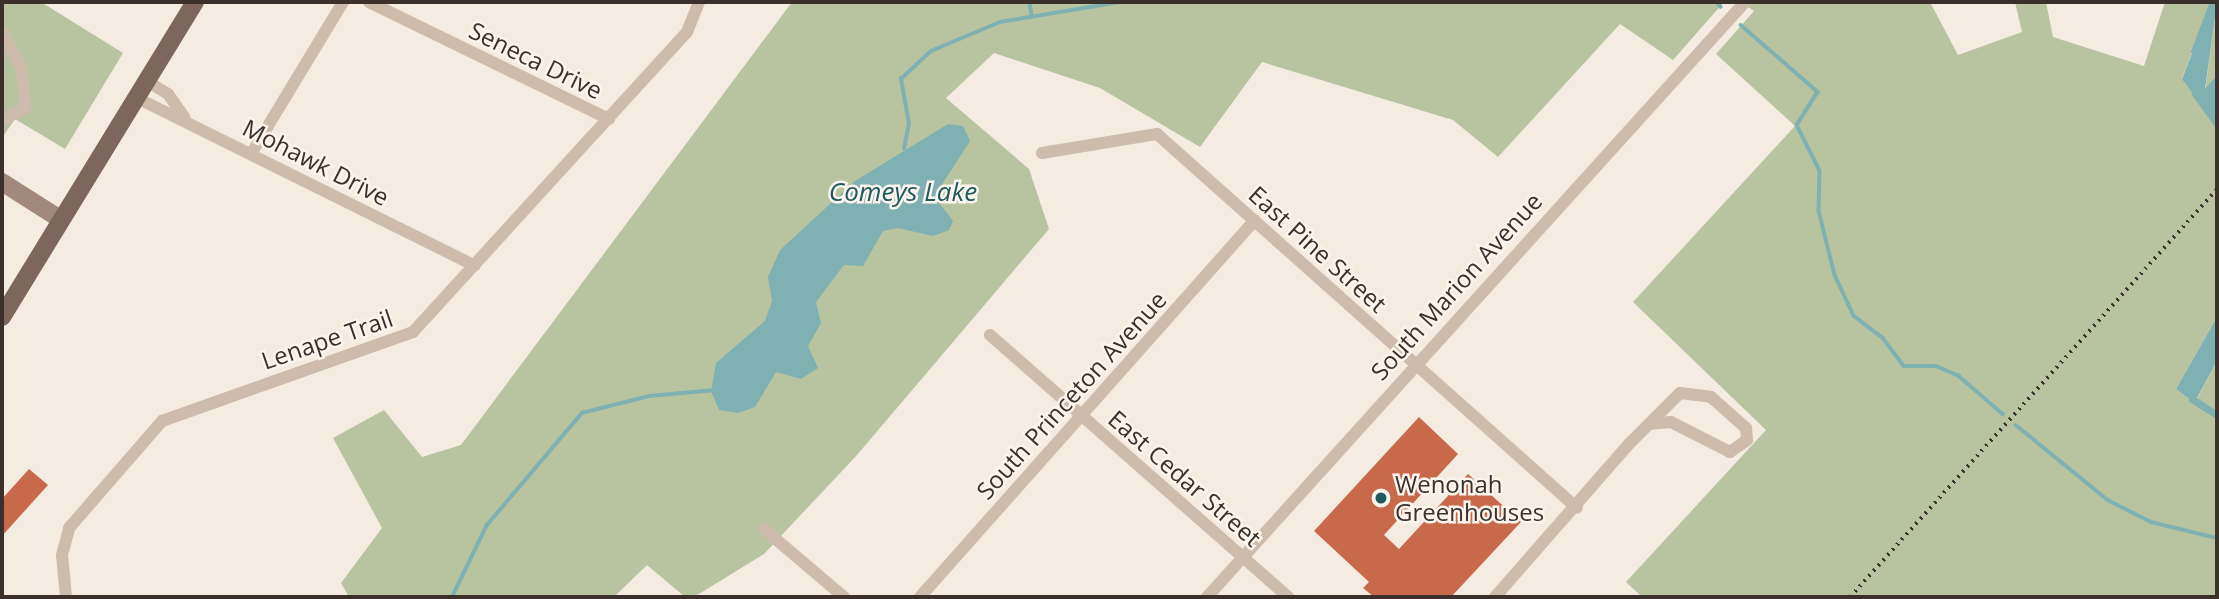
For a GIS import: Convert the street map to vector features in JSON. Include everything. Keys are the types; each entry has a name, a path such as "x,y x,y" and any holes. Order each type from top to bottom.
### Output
{"main road":[{"path":"2,317 195,2"}],"street":[{"path":"251,154 342,2"},
{"name":"Seneca Drive","path":"369,2 609,119"},
{"name":"Lenape Trail","path":"66,597 62,555 69,528 162,421 413,331 687,32 699,2"},
{"name":"South Marion Avenue","path":"1207,597 1415,363 1743,4"},
{"path":"2,32 22,70 25,108 2,120"},
{"path":"146,80 168,94 185,118"},
{"name":"Mohawk Drive","path":"138,98 185,118 251,154 475,265"},
{"name":"East Pine Street","path":"1042,153 1157,134 1577,508"},
{"path":"2,182 60,219"},
{"name":"South Princeton Avenue","path":"920,597 1255,220"},
{"name":"East Cedar Street","path":"990,335 1288,597"},
{"path":"1495,597 1650,424 1680,393 1695,391 1735,415 1746,428 1747,440 1730,452 1671,422 1650,424"},
{"path":"764,529 844,597"}],"green space":[{"path":"2,2 41,2 123,53 65,149 15,119 2,138"},
{"path":"792,2 1724,2 1673,60 1620,24 1498,157 1453,120 1262,62 1200,147 1100,88 994,53 946,98 1029,169 1049,229 857,455 764,554 694,597 685,597 647,565 614,597 349,597 341,583 382,528 333,438 384,410 422,457 461,445"},
{"path":"1741,2 1930,2 1958,55 2022,32 2015,2 2046,2 2053,37 2144,66 2165,2 2212,2 2182,78 2217,126 2217,317 2176,389 2217,420 2217,597 1642,597 1626,582 1766,430 1633,302 1795,126 1716,54 1754,11"},
{"path":"2217,4 2217,75 2205,91"},
{"path":"2217,361 2217,411 2197,399"}],"water":[{"path":"2212,2 2217,4 2205,89 2217,75 2217,126 2182,79"},
{"name":"Comeys Lake","path":"948,124 963,126 970,141 939,189 938,201 953,221 949,230 933,236 898,228 883,231 863,266 844,265 816,302 821,323 808,346 818,368 801,379 776,372 755,407 738,413 719,410 711,391 716,363 765,321 772,301 768,277 780,250 855,181"},
{"path":"2217,317 2217,361 2197,398 2217,411 2217,420 2176,389"}],"building":[{"name":"Wenonah Greenhouses","path":"1419,417 1458,454 1384,535 1399,549 1468,474 1521,522 1451,597 1374,597 1363,588 1369,582 1314,531"},
{"path":"29,469 48,485 2,536 2,499"}],"waterway":[{"path":"1030,2 1032,17"},
{"path":"904,149 909,124 901,79 931,51 1000,22 1119,2"},
{"path":"1717,2 1721,7"},
{"path":"2193,52 2212,2"},
{"path":"1741,25 1818,92 1797,125 1820,171 1819,211 1835,275 1854,316 1883,338 1904,366 1936,366 1959,376 2003,414"},
{"path":"2194,94 2217,126"},
{"path":"452,597 487,525 582,413 649,396 715,390"},
{"path":"2191,400 2217,417"},
{"path":"2016,425 2108,500 2151,522 2217,538"}],"railway":[{"path":"1850,597 2217,189"}],"place":[{"name":"Wenonah Greenhouses","path":"1381,498"}]}
